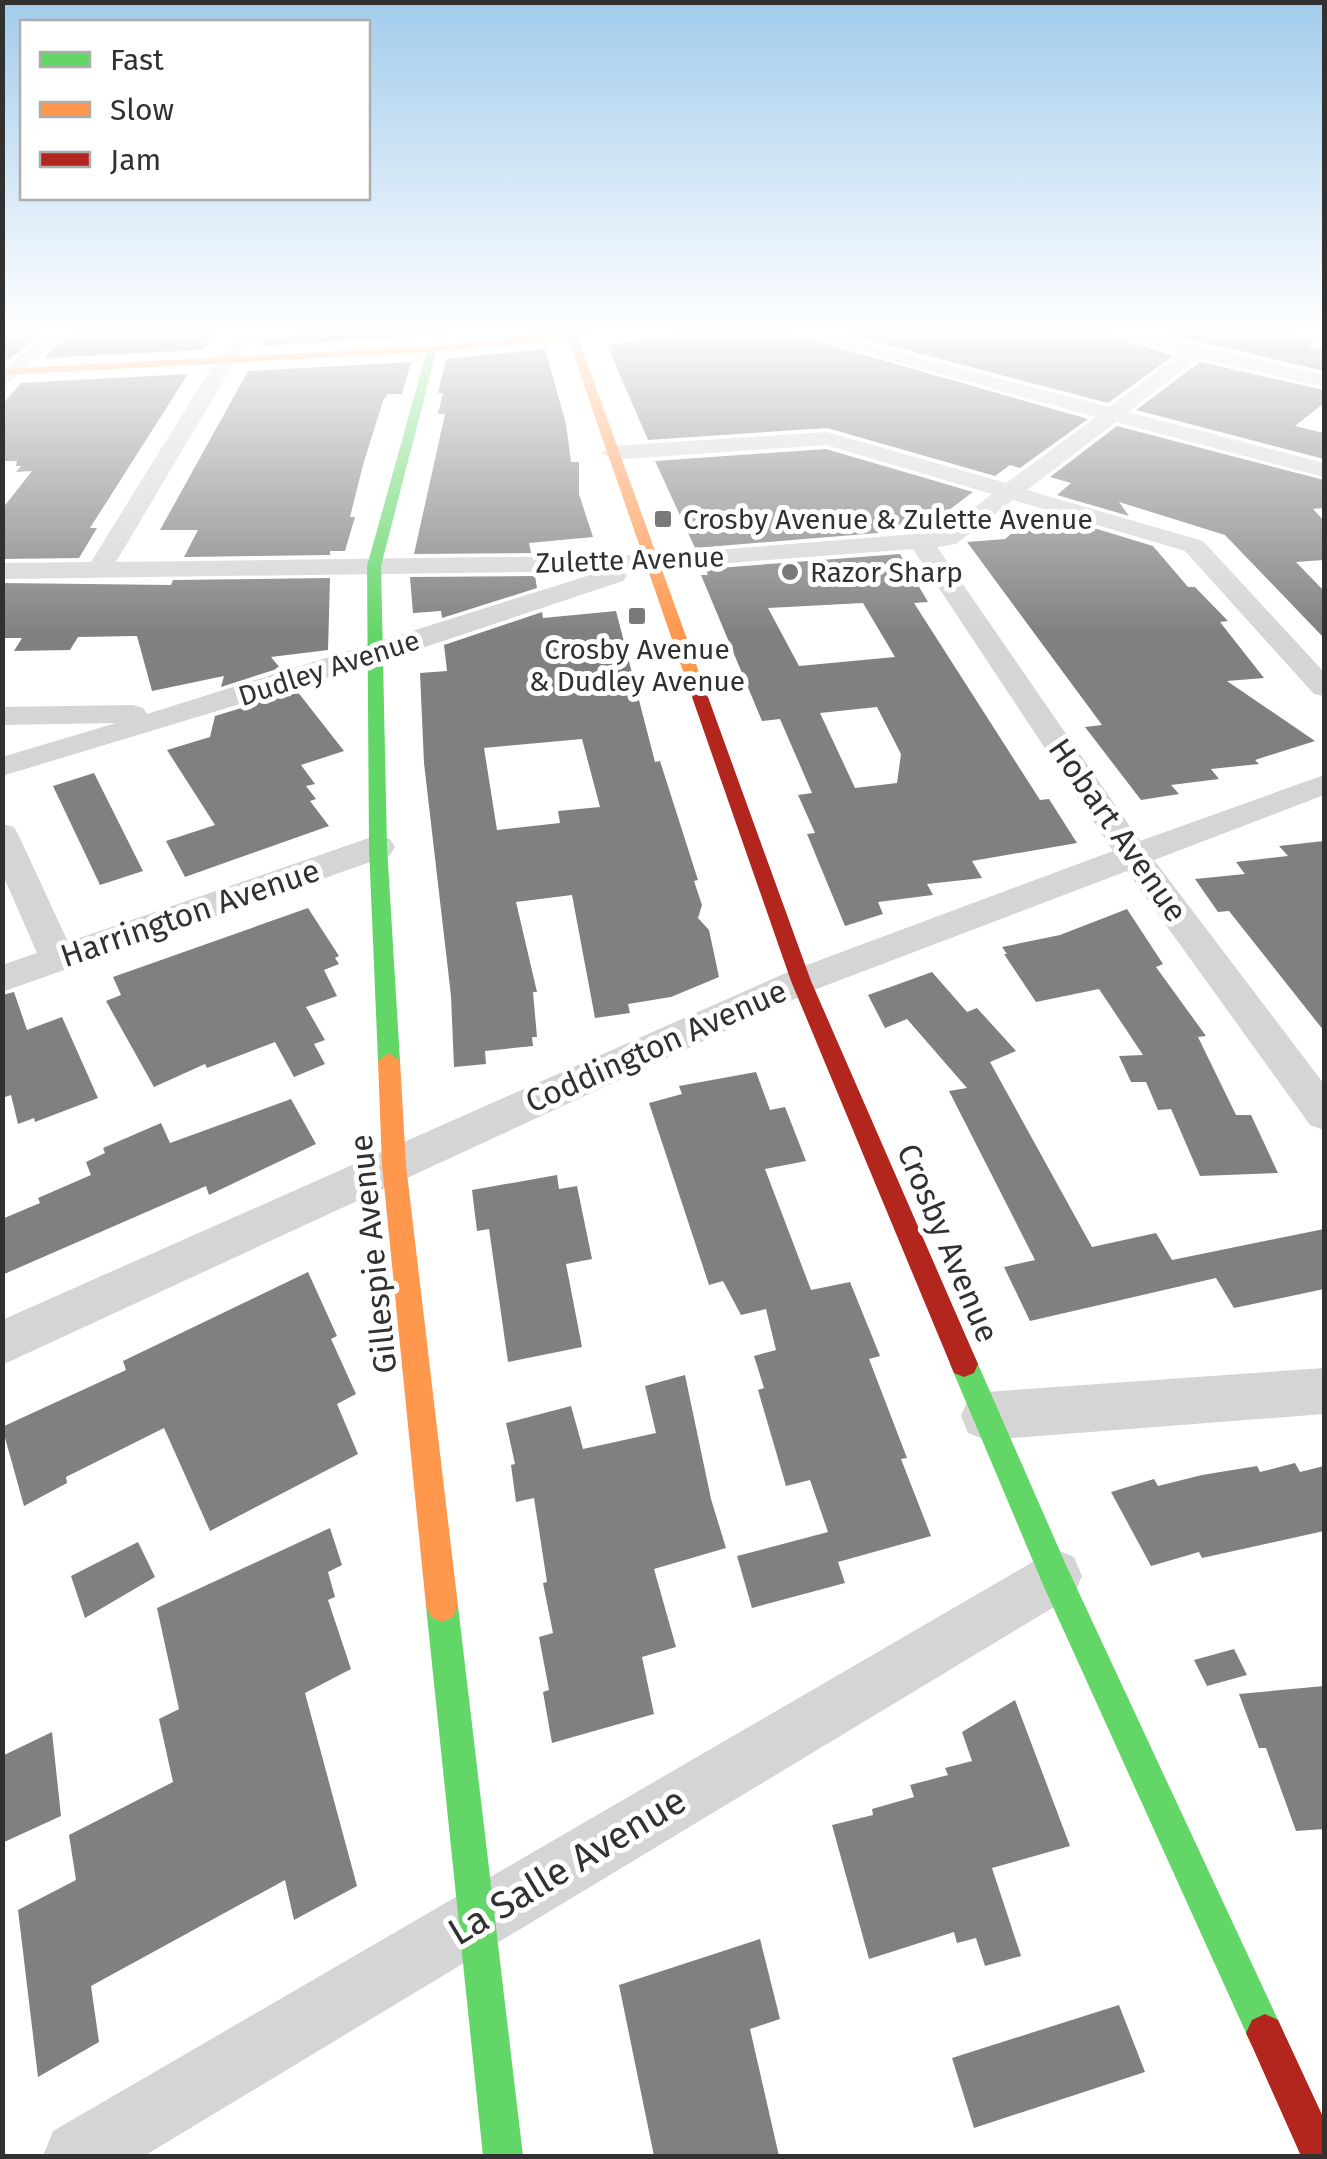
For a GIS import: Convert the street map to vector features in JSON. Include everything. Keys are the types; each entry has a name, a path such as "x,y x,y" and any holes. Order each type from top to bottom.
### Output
{"street":[{"path":"99,570 182,433"},
{"name":"Gillespie Avenue","path":"409,433 374,566 378,847 394,1164 503,2156"},
{"name":"Crosby Avenue","path":"606,433 801,981 1056,1576 1321,2156"},
{"name":"Zulette Avenue","path":"2,571 654,563 947,539 1086,433"},
{"path":"1182,433 1324,470"},
{"path":"613,453 827,438 1194,546 1324,688"},
{"name":"Hobart Avenue","path":"920,541 1132,854 1324,1114"},
{"name":"Dudley Avenue","path":"2,767 373,655 654,563"},
{"path":"2,716 186,713"},
{"name":"Coddington Avenue","path":"2,1343 801,981 1324,784"},
{"path":"2,834 58,959"},
{"name":"Harrington Avenue","path":"2,979 378,847"},
{"path":"986,1416 1324,1392"},
{"name":"La Salle Avenue","path":"78,2156 1056,1576"}],"building":[{"path":"2,433 151,433 90,528 97,528 79,558 2,559 2,509 32,471 16,472 21,466 16,466 17,461 2,461"},
{"path":"214,433 373,433 345,551 330,551 330,555 184,557 198,530 160,530"},
{"path":"441,433 567,433 571,462 579,462 579,494 593,537 529,543 531,553 414,554"},
{"path":"645,433 756,433 648,440"},
{"path":"844,433 1069,433 1020,468 1010,465 995,476"},
{"path":"1108,433 1143,433 1324,480 1324,508 1313,509 1324,521 1324,560 1296,562 1324,591 1324,638 1225,535 1119,502 1129,516 1057,495 1071,483 1050,477"},
{"path":"1223,433 1324,433 1324,459"},
{"path":"826,449 973,492 933,522 887,526 890,532 695,548 655,461"},
{"path":"1038,511 1153,546 1188,587 1195,587 1228,621 1220,622 1264,678 1227,681 1315,741 1255,760 1259,764 1211,769 1219,779 1171,785 1179,794 1141,800 1085,727 1102,725 967,542 1005,539"},
{"path":"900,554 928,602 914,603 1040,800 1049,799 1077,843 972,861 982,878 927,884 933,895 878,902 883,914 845,926 807,834 815,833 798,795 812,793 780,719 762,721 701,575 708,575 705,569","holes":["863,603 895,657 799,666 768,608","877,707 901,754 897,783 855,788 820,713"]},
{"path":"535,576 537,588 442,618 441,611 413,613 410,577"},
{"path":"330,578 328,650 271,657 280,668 221,687 224,676 152,691 137,636 78,637 70,650 14,651 22,638 2,638 2,583 171,585 173,580"},
{"path":"616,611 655,762 660,761 698,880 694,881 702,905 698,918 709,930 719,977 671,997 628,1004 630,1013 595,1018 572,895 516,902 537,992 533,992 537,1037 532,1037 533,1046 485,1051 486,1064 454,1067 451,996 424,763 420,673 447,671 444,645 542,612 543,618","holes":["582,739 600,807 558,811 560,823 497,830 484,748"]},
{"path":"297,691 344,751 301,765 315,784 306,786 316,799 310,801 329,826 185,877 166,841 215,825 167,750 210,737 215,716"},
{"path":"94,773 143,871 100,885 53,786"},
{"path":"1324,841 1324,1031 1229,911 1218,912 1195,879 1245,874 1236,862 1288,856 1279,846"},
{"path":"308,908 339,956 335,958 339,964 324,970 337,996 306,1007 325,1040 314,1044 325,1064 294,1077 275,1042 207,1068 205,1064 154,1087 106,1001 121,995 113,977"},
{"path":"1127,909 1163,964 1156,967 1206,1036 1198,1037 1236,1115 1251,1115 1278,1173 1200,1176 1171,1109 1158,1110 1146,1082 1131,1082 1119,1056 1143,1055 1099,989 1036,1002 1004,954 1002,947 1060,935"},
{"path":"932,972 967,1012 977,1008 1016,1051 990,1062 1092,1247 1156,1233 1172,1260 1324,1229 1324,1289 1234,1308 1216,1278 1030,1321 1004,1267 1035,1260 949,1091 967,1088 907,1019 885,1028 868,995"},
{"path":"14,992 27,1030 62,1017 98,1098 35,1122 34,1118 18,1124 11,1095 2,1098 2,995"},
{"path":"756,1072 770,1110 785,1107 806,1161 765,1169 811,1290 850,1282 880,1356 869,1359 907,1458 901,1459 931,1536 838,1562 845,1583 752,1608 737,1556 828,1532 810,1480 786,1486 758,1390 764,1388 754,1356 776,1350 766,1309 741,1315 723,1281 709,1285 649,1103 682,1094 679,1086"},
{"path":"291,1099 316,1144 209,1195 206,1186 2,1275 2,1219 91,1175 86,1162 105,1153 103,1148 161,1123 170,1143"},
{"path":"557,1175 559,1189 577,1186 592,1259 566,1264 582,1347 508,1362 489,1229 477,1231 472,1190"},
{"path":"308,1272 337,1336 331,1339 356,1394 337,1404 358,1454 210,1531 164,1428 66,1477 67,1483 24,1506 2,1427 126,1370 123,1361"},
{"path":"685,1375 711,1499 726,1548 654,1569 676,1647 642,1657 654,1714 552,1743 543,1692 549,1690 539,1637 553,1633 543,1583 547,1582 534,1498 516,1502 511,1465 515,1464 506,1423 571,1406 583,1449 656,1433 645,1386"},
{"path":"1295,1463 1300,1472 1324,1466 1324,1531 1202,1558 1199,1552 1151,1566 1111,1492 1154,1479 1158,1486 1202,1475 1257,1466 1260,1472"},
{"path":"330,1528 342,1565 328,1572 335,1597 328,1600 351,1669 305,1693 357,1886 294,1920 285,1880 91,1986 99,2042 38,2077 18,1910 76,1880 69,1835 173,1782 159,1719 179,1709 157,1608"},
{"path":"138,1542 155,1577 85,1618 71,1576"},
{"path":"1234,1649 1247,1675 1207,1686 1194,1660"},
{"path":"1324,1686 1324,1829 1296,1831 1266,1748 1259,1748 1239,1694"},
{"path":"1015,1700 1070,1846 992,1868 1021,1956 985,1966 976,1938 957,1943 954,1932 869,1959 832,1825 873,1815 872,1809 914,1797 910,1785 948,1775 945,1768 972,1761 962,1732"},
{"path":"52,1732 61,1816 2,1843 2,1756"},
{"path":"760,1939 780,2019 750,2029 779,2156 654,2156 619,1985"},
{"path":"1119,2005 1145,2072 974,2128 952,2058"}],"traffic: fast":[{"path":"389,1061 378,847 374,566 410,433"},
{"path":"964,1364 1055,1576 1265,2033"},
{"path":"442,1606 503,2156"}],"traffic: slow":[{"path":"607,433 700,697"},
{"path":"389,1061 394,1165 442,1606"}],"traffic: jam":[{"path":"700,697 801,981 964,1364"},
{"path":"1265,2033 1321,2156"}],"place":[{"name":"Crosby Avenue & Zulette Avenue","path":"663,519"},
{"name":"Razor Sharp","path":"790,572"},
{"name":"Crosby Avenue & Dudley Avenue","path":"637,616"}]}
